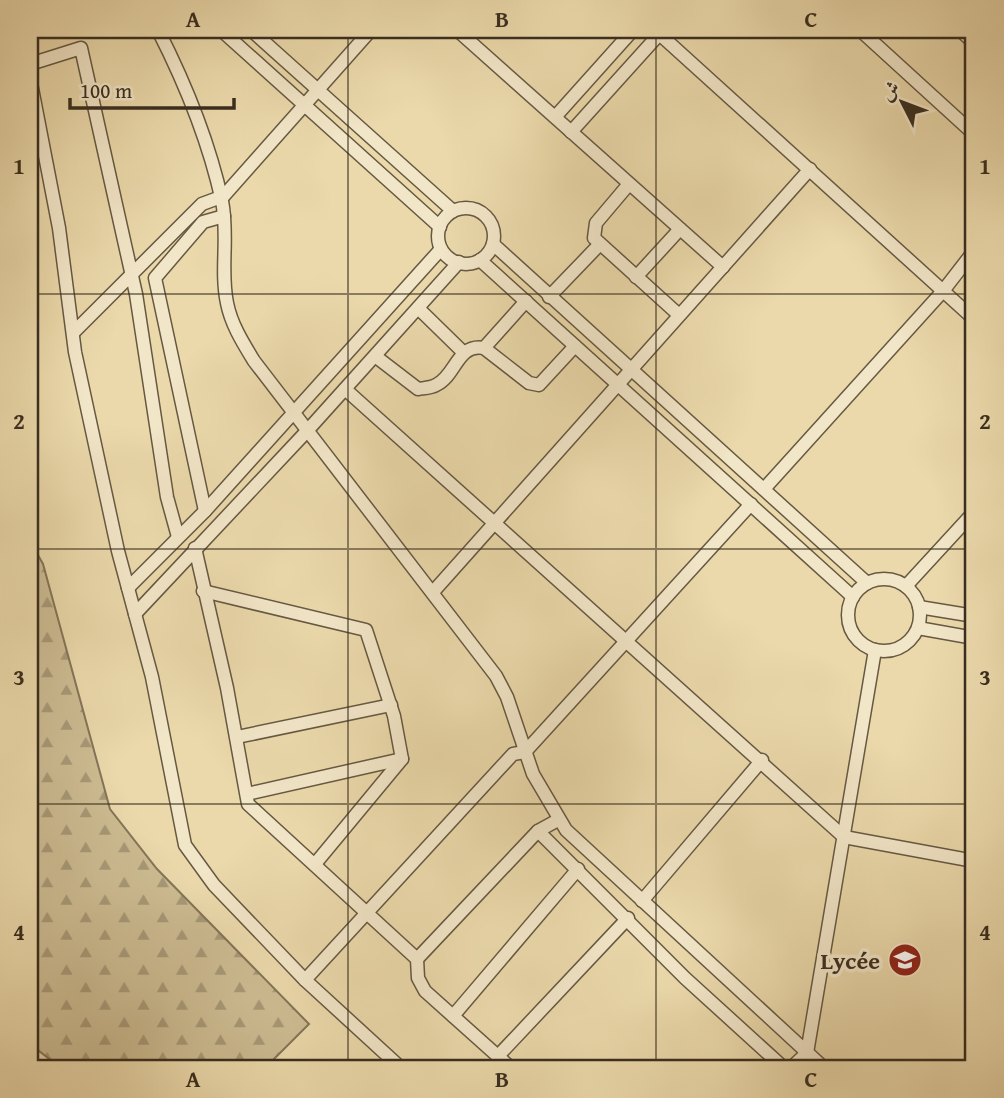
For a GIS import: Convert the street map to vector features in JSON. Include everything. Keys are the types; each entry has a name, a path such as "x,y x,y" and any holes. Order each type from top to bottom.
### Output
{"street":[{"path":"158,30 188,93 221,198 227,237 225,294 232,321 254,361 496,676 507,697 537,782 558,820 585,850 824,1068"},
{"path":"128,588 205,511 442,249 440,227 221,30"},
{"path":"251,30 453,211"},
{"path":"73,333 202,204 221,198 371,30"},
{"path":"457,30 723,267"},
{"path":"555,117 633,30"},
{"path":"860,30 974,134"},
{"path":"960,30 974,43"},
{"path":"571,132 659,31 974,319"},
{"path":"30,64 81,48 132,275 167,497 178,537"},
{"path":"30,78 59,228 73,333 128,588 152,677 185,845 214,885 305,980 401,1068"},
{"path":"433,592 810,169"},
{"path":"629,184 596,223 594,238 679,316"},
{"path":"440,227 453,211 467,208 485,215 494,230 493,244 480,260 459,262 442,249"},
{"path":"205,511 155,278 203,222 224,216"},
{"path":"636,278 680,229"},
{"path":"493,244 867,583"},
{"path":"549,297 599,244"},
{"path":"764,489 943,291 974,251"},
{"path":"480,260 853,597"},
{"path":"135,614 307,431 459,262"},
{"path":"484,348 526,301"},
{"path":"418,308 464,353"},
{"path":"375,356 418,389 438,385 464,353 477,347 484,348 529,383 539,385 575,346"},
{"path":"345,389 493,524 762,760 844,837 974,861"},
{"path":"305,980 513,754 525,752 751,504"},
{"path":"906,586 974,512"},
{"path":"195,548 237,737 248,804 417,958 418,978 425,991 511,1068"},
{"path":"887,579 906,586 919,607 918,628 913,637 896,650 875,650 865,646 851,629 848,618 853,597 867,583 887,579"},
{"path":"204,592 366,629 391,705 402,759"},
{"path":"919,607 974,616"},
{"path":"918,628 974,638"},
{"path":"791,1068 807,1053 875,650"},
{"path":"237,737 391,705"},
{"path":"247,794 402,759"},
{"path":"314,864 402,759"},
{"path":"642,901 762,760"},
{"path":"417,958 538,831 558,820"},
{"path":"538,831 628,918 685,978 784,1068"},
{"path":"453,1016 578,869"},
{"path":"498,1056 628,918"}],"green space":[{"path":"30,541 43,564 110,809 157,869 309,1024 265,1068 61,1068 30,1044"}],"place":[{"name":"Lycée","path":"905,960"}]}
